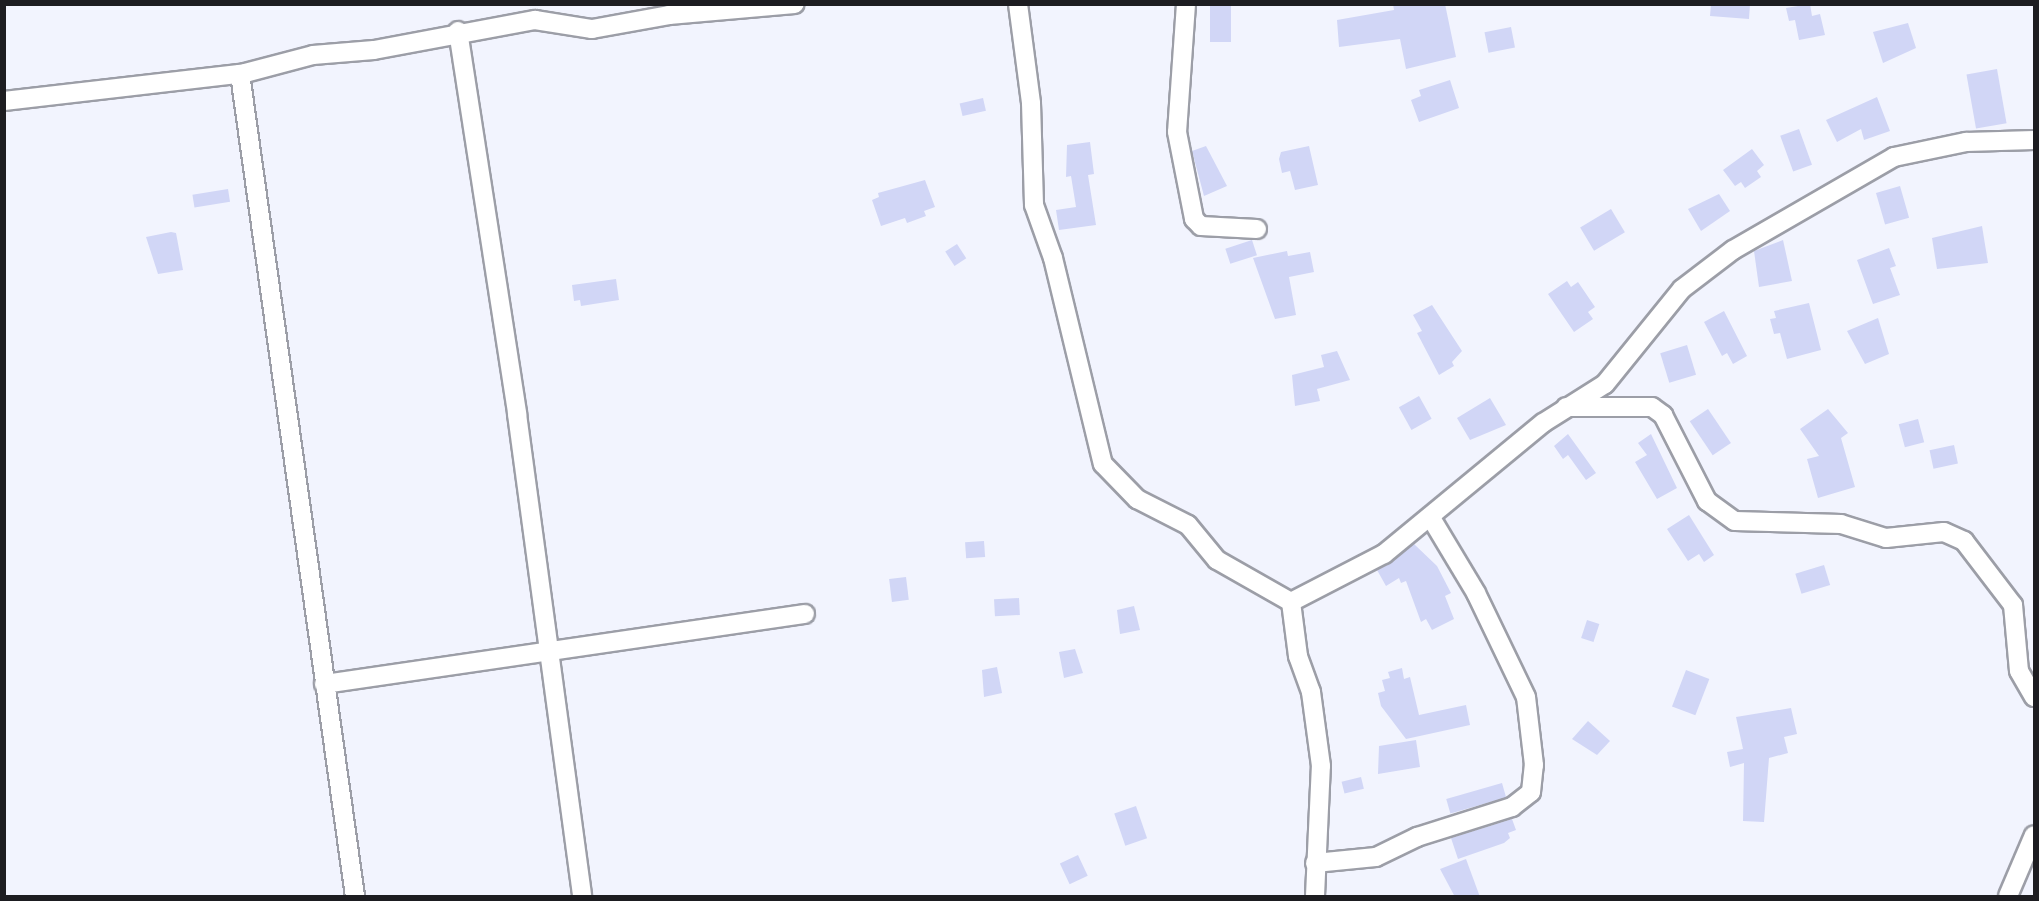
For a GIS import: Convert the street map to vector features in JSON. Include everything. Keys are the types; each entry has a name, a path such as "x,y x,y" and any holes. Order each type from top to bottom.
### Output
{"street":[{"path":"4,101 240,74 313,55 374,50 458,31 535,20 592,29 669,15 795,4"},
{"path":"1018,4 1031,103 1034,205 1053,258 1103,464 1137,500 1188,525 1217,560 1291,602"},
{"path":"1186,4 1177,132 1194,219 1201,226 1257,229"},
{"path":"458,31 517,414 582,897"},
{"path":"240,74 355,897"},
{"path":"1291,602 1383,554 1431,518 1566,407 1619,372 1682,289 1733,250 1869,167 1894,157 1966,142 2034,140"},
{"path":"1566,407 1652,407 1663,415 1707,501 1735,521 1841,524 1886,537 1944,532 1964,542 2013,604 2019,671 2034,697"},
{"path":"1315,863 1376,857 1417,837 1512,807 1531,792 1534,765 1526,697 1476,593 1431,518"},
{"path":"1291,602 1298,656 1311,692 1321,766 1315,897"},
{"path":"324,684 547,649 805,614"},
{"path":"2008,897 2034,835"}],"building":[{"path":"1393,4 1445,4 1456,57 1406,69 1400,39 1339,47 1337,20 1394,10"},
{"path":"1711,4 1750,4 1749,19 1710,16"},
{"path":"1810,4 1812,16 1820,14 1825,35 1799,40 1795,20 1789,21 1786,8"},
{"path":"1210,6 1231,6 1231,42 1210,42"},
{"path":"1908,23 1916,48 1883,63 1873,32"},
{"path":"1511,27 1515,48 1489,53 1484,32"},
{"path":"1997,69 2007,123 1976,129 1966,74"},
{"path":"1450,80 1459,108 1419,122 1411,100 1421,96 1419,90"},
{"path":"1877,97 1890,131 1864,140 1861,129 1837,142 1826,120"},
{"path":"983,98 986,111 963,116 960,103"},
{"path":"1799,129 1812,165 1793,172 1780,136"},
{"path":"1090,142 1094,174 1088,175 1096,225 1059,230 1056,210 1076,207 1071,176 1066,177 1067,145"},
{"path":"1206,146 1227,186 1204,196 1192,151"},
{"path":"1309,146 1318,185 1295,190 1290,171 1282,173 1279,159 1281,152"},
{"path":"1752,149 1764,165 1757,171 1761,177 1745,188 1741,182 1735,186 1723,170"},
{"path":"925,180 935,207 924,211 926,216 907,223 905,218 881,226 872,200 879,197 878,193"},
{"path":"1900,186 1909,218 1885,225 1876,193"},
{"path":"228,189 230,202 194,207 192,195"},
{"path":"1719,194 1730,211 1701,231 1688,209"},
{"path":"1611,209 1625,232 1594,251 1580,228"},
{"path":"1982,226 1988,263 1937,269 1932,238"},
{"path":"176,233 183,270 158,274 146,237"},
{"path":"1252,240 1257,255 1230,264 1225,249"},
{"path":"1783,240 1792,281 1759,287 1754,251"},
{"path":"957,244 966,258 955,266 945,252"},
{"path":"1889,248 1896,266 1890,268 1900,295 1873,304 1857,260"},
{"path":"1287,251 1288,256 1310,252 1314,272 1289,277 1296,315 1275,319 1253,258"},
{"path":"616,279 619,300 581,306 580,300 574,301 572,285"},
{"path":"1567,281 1571,287 1578,282 1595,307 1588,312 1593,319 1574,332 1548,294"},
{"path":"1809,303 1821,350 1787,359 1780,333 1774,334 1770,319 1776,318 1774,311"},
{"path":"1432,305 1462,351 1452,362 1454,366 1439,375 1417,333 1422,331 1413,315"},
{"path":"1724,311 1747,356 1733,364 1727,353 1722,356 1704,322"},
{"path":"1878,318 1889,354 1865,364 1847,331"},
{"path":"1687,345 1696,375 1669,383 1660,353"},
{"path":"1337,351 1350,380 1317,389 1320,401 1295,406 1292,375 1324,367 1321,355"},
{"path":"1419,396 1432,419 1411,430 1399,407"},
{"path":"1490,398 1506,425 1470,440 1457,418"},
{"path":"1708,409 1731,443 1713,455 1690,421"},
{"path":"1828,409 1848,433 1841,438 1855,487 1818,498 1807,459 1819,456 1800,429"},
{"path":"1918,419 1924,442 1905,447 1899,424"},
{"path":"1568,434 1596,473 1586,480 1568,455 1563,459 1554,446"},
{"path":"1651,434 1677,488 1657,499 1635,462 1647,455 1638,443"},
{"path":"1954,445 1958,464 1933,469 1930,450"},
{"path":"1689,515 1714,555 1704,562 1699,554 1688,561 1667,529"},
{"path":"984,541 985,557 966,558 965,542"},
{"path":"1414,544 1437,566 1451,593 1445,596 1454,619 1432,630 1426,619 1421,622 1406,581 1401,583 1399,578 1386,586 1377,570"},
{"path":"1824,565 1830,585 1801,594 1795,574"},
{"path":"906,577 909,600 892,602 889,579"},
{"path":"1019,598 1020,615 995,616 994,599"},
{"path":"1134,606 1140,630 1120,634 1117,610"},
{"path":"1587,620 1599,624 1593,642 1581,638"},
{"path":"1075,649 1083,673 1064,678 1059,652"},
{"path":"997,667 1002,693 984,697 982,670"},
{"path":"1402,668 1404,679 1410,677 1419,715 1466,705 1470,725 1406,739 1381,706 1378,693 1385,691 1382,680 1390,678 1388,672"},
{"path":"1686,670 1709,679 1695,715 1672,706"},
{"path":"1791,708 1797,734 1784,737 1788,753 1769,758 1764,822 1743,821 1744,763 1730,767 1727,752 1743,749 1736,717"},
{"path":"1588,721 1610,741 1597,755 1572,739"},
{"path":"1416,740 1420,767 1378,774 1379,746"},
{"path":"1361,777 1364,789 1344,793 1342,782"},
{"path":"1502,783 1506,797 1450,813 1446,799"},
{"path":"1136,806 1147,838 1125,846 1114,813"},
{"path":"1512,819 1516,830 1508,833 1510,838 1504,843 1458,859 1451,838"},
{"path":"1078,855 1088,876 1070,884 1060,863"},
{"path":"1466,859 1480,897 1455,897 1440,869"}]}
